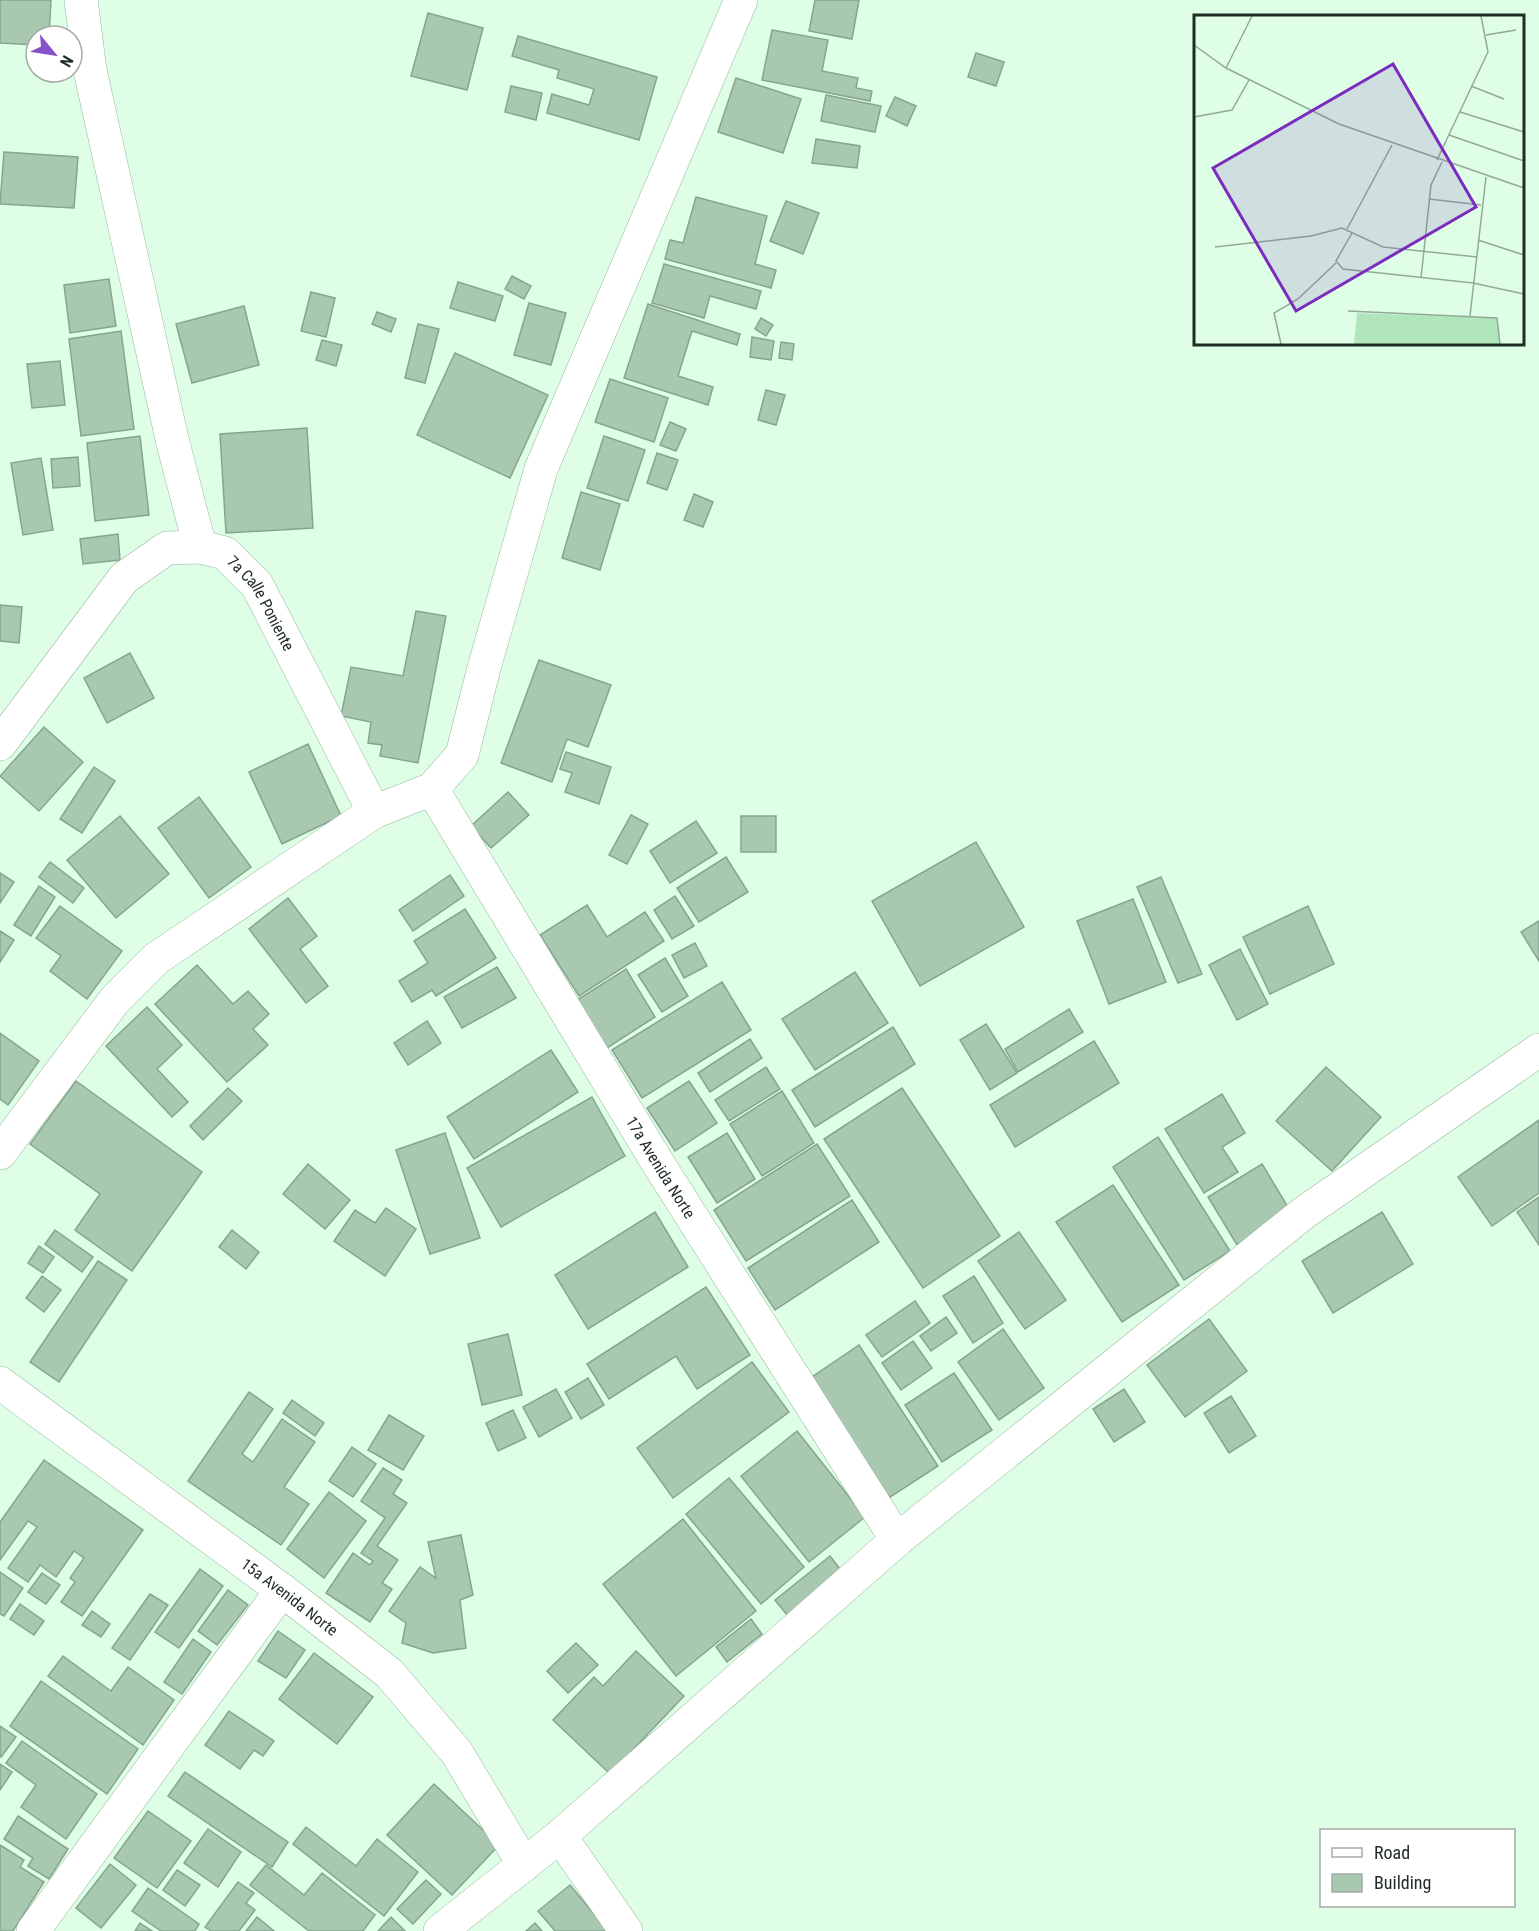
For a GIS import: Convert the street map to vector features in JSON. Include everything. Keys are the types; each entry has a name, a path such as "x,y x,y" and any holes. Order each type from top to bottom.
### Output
{"street":[{"path":"81,0 90,70 172,439 200,547"},
{"path":"0,1153 114,1001 157,958 374,812 432,789 462,755 484,668 541,469 741,0"},
{"name":"7a Calle Poniente","path":"0,744 124,578 167,548 200,547 225,553 256,585 374,812"},
{"name":"17a Avenida Norte","path":"432,789 659,1165 897,1540"},
{"path":"440,1931 560,1836 897,1540 1305,1212 1539,1050"},
{"name":"15a Avenida Norte","path":"0,1383 282,1590 389,1673 457,1753 524,1865"},
{"path":"33,1931 282,1590"},
{"path":"560,1836 626,1931"}],"building":[{"path":"0,0 51,0 50,24 24,24 24,44 0,43"},
{"path":"815,0 859,0 852,39 809,31"},
{"path":"428,13 483,28 467,90 411,76"},
{"path":"772,30 828,40 822,71 858,78 856,88 872,91 870,101 762,80"},
{"path":"518,36 657,77 639,140 547,113 552,94 589,105 594,89 557,78 559,70 512,56"},
{"path":"976,53 1004,62 996,86 968,77"},
{"path":"736,78 801,99 783,153 718,132"},
{"path":"511,86 542,93 536,120 505,112"},
{"path":"826,95 881,106 875,132 821,121"},
{"path":"895,97 916,106 907,126 886,116"},
{"path":"816,139 860,146 857,168 812,163"},
{"path":"4,152 78,157 74,208 0,204"},
{"path":"696,197 767,216 755,264 776,270 771,288 665,259 670,240 683,243"},
{"path":"786,201 819,213 803,254 770,241"},
{"path":"664,264 761,291 756,309 710,296 704,318 652,303"},
{"path":"512,276 531,286 524,299 505,289"},
{"path":"109,279 116,326 70,333 64,285"},
{"path":"458,282 503,296 495,321 450,308"},
{"path":"311,292 335,298 326,337 301,331"},
{"path":"529,303 566,313 551,365 514,355"},
{"path":"648,304 740,334 737,345 692,331 678,376 713,387 708,405 624,378"},
{"path":"244,306 259,365 192,383 176,324"},
{"path":"377,312 396,319 391,332 372,324"},
{"path":"761,318 773,325 766,336 755,329"},
{"path":"418,324 439,329 425,383 405,378"},
{"path":"121,331 134,429 81,436 69,339"},
{"path":"752,337 774,341 771,360 750,357"},
{"path":"322,340 342,345 336,366 316,360"},
{"path":"781,342 794,344 792,360 779,358"},
{"path":"455,353 548,395 510,478 417,435"},
{"path":"60,361 65,405 32,408 27,364"},
{"path":"610,379 668,398 654,442 595,422"},
{"path":"766,390 785,395 776,425 758,420"},
{"path":"670,422 686,429 676,451 660,445"},
{"path":"307,428 313,528 226,533 220,434"},
{"path":"140,436 149,515 95,521 87,443"},
{"path":"604,436 645,450 628,501 587,488"},
{"path":"657,453 678,460 667,490 647,483"},
{"path":"78,457 80,486 53,488 51,459"},
{"path":"41,458 53,530 23,535 11,463"},
{"path":"581,492 620,504 600,570 562,558"},
{"path":"694,494 713,502 703,527 684,520"},
{"path":"118,534 120,560 83,564 80,539"},
{"path":"0,605 22,607 19,643 0,641"},
{"path":"416,611 446,616 418,763 380,756 382,745 368,743 371,722 341,716 351,667 403,676"},
{"path":"130,653 154,698 107,723 84,678"},
{"path":"539,660 611,685 588,747 567,739 552,782 501,763"},
{"path":"44,727 83,762 39,811 0,776"},
{"path":"308,744 341,816 282,844 249,772"},
{"path":"566,752 611,767 599,804 565,792 572,773 560,769"},
{"path":"94,767 115,781 82,833 60,819"},
{"path":"508,792 529,815 491,848 471,826"},
{"path":"199,797 251,867 209,898 158,828"},
{"path":"631,815 648,824 627,864 609,855"},
{"path":"120,816 169,874 116,918 67,860"},
{"path":"741,816 776,816 776,852 741,852"},
{"path":"696,821 717,853 670,883 650,851"},
{"path":"976,842 1024,927 920,986 872,901"},
{"path":"726,857 748,892 699,922 677,888"},
{"path":"50,862 84,888 73,903 39,877"},
{"path":"0,873 14,882 0,903"},
{"path":"450,875 464,896 413,931 399,910"},
{"path":"1161,877 1202,974 1178,983 1137,887"},
{"path":"39,886 55,897 31,936 14,925"},
{"path":"675,896 694,926 672,939 654,910"},
{"path":"288,898 317,936 300,949 328,986 306,1003 249,929"},
{"path":"1133,899 1166,982 1109,1004 1077,921"},
{"path":"587,905 607,937 645,912 664,941 579,996 540,935"},
{"path":"60,906 122,951 87,999 50,971 61,956 36,938"},
{"path":"1308,906 1334,964 1270,994 1243,937"},
{"path":"465,909 496,958 436,996 432,990 412,1002 399,981 428,963 414,941"},
{"path":"1539,921 1539,961 1521,932"},
{"path":"0,931 14,940 0,962"},
{"path":"695,943 707,966 684,978 672,955"},
{"path":"1240,949 1268,1004 1237,1020 1209,965"},
{"path":"665,958 688,996 662,1012 638,975"},
{"path":"197,965 233,1004 248,991 269,1014 253,1029 268,1045 227,1082 155,1004"},
{"path":"497,967 516,998 462,1028 444,997"},
{"path":"626,969 655,1017 607,1048 577,1000"},
{"path":"855,972 888,1023 815,1070 782,1019"},
{"path":"722,982 751,1030 642,1098 612,1050"},
{"path":"147,1007 182,1045 157,1069 188,1102 172,1117 106,1046"},
{"path":"1069,1009 1083,1032 1018,1072 1005,1049"},
{"path":"427,1021 441,1043 408,1065 394,1043"},
{"path":"986,1024 1017,1073 990,1090 960,1040"},
{"path":"893,1027 915,1064 815,1127 792,1090"},
{"path":"0,1033 39,1061 8,1105 0,1099"},
{"path":"750,1039 762,1058 710,1092 698,1073"},
{"path":"1094,1041 1119,1083 1015,1147 990,1105"},
{"path":"551,1050 578,1092 474,1159 447,1117"},
{"path":"766,1067 780,1089 729,1121 715,1100"},
{"path":"1326,1067 1381,1117 1332,1171 1276,1121"},
{"path":"76,1081 202,1172 132,1271 75,1230 100,1194 30,1144"},
{"path":"689,1081 717,1123 675,1151 647,1108"},
{"path":"228,1088 242,1101 203,1140 190,1126"},
{"path":"902,1088 1000,1236 923,1288 824,1139"},
{"path":"782,1091 814,1143 762,1176 730,1124"},
{"path":"1222,1094 1245,1133 1222,1147 1238,1172 1204,1193 1165,1129"},
{"path":"592,1097 625,1156 501,1227 467,1168"},
{"path":"1539,1120 1539,1193 1492,1226 1458,1177"},
{"path":"445,1133 480,1238 430,1254 396,1150"},
{"path":"727,1133 755,1179 717,1203 688,1157"},
{"path":"1158,1137 1230,1251 1184,1280 1113,1167"},
{"path":"817,1144 850,1196 746,1261 714,1210"},
{"path":"308,1164 350,1200 325,1229 283,1194"},
{"path":"1262,1164 1291,1212 1237,1245 1208,1197"},
{"path":"1113,1185 1179,1285 1122,1322 1056,1222"},
{"path":"1539,1197 1539,1245 1517,1212"},
{"path":"852,1200 879,1242 775,1310 748,1268"},
{"path":"386,1208 416,1229 385,1276 334,1241 355,1210 375,1223"},
{"path":"655,1212 688,1267 588,1329 555,1275"},
{"path":"1382,1212 1413,1264 1333,1313 1302,1261"},
{"path":"55,1230 93,1257 82,1272 45,1244"},
{"path":"232,1230 259,1252 246,1269 219,1247"},
{"path":"1019,1232 1066,1300 1025,1329 978,1261"},
{"path":"39,1246 54,1257 43,1273 28,1263"},
{"path":"98,1261 127,1280 59,1382 30,1362"},
{"path":"42,1276 61,1290 44,1312 26,1298"},
{"path":"974,1276 1003,1323 973,1343 943,1296"},
{"path":"706,1287 750,1355 697,1389 676,1356 609,1399 587,1364"},
{"path":"915,1301 930,1323 882,1357 866,1335"},
{"path":"946,1317 957,1333 931,1351 920,1336"},
{"path":"1209,1319 1247,1371 1185,1417 1147,1365"},
{"path":"1003,1329 1044,1388 999,1420 958,1362"},
{"path":"508,1334 522,1395 482,1405 468,1344"},
{"path":"913,1341 932,1368 901,1390 882,1363"},
{"path":"859,1345 938,1466 887,1499 809,1379"},
{"path":"752,1362 789,1412 673,1498 637,1448"},
{"path":"954,1373 992,1430 942,1462 905,1405"},
{"path":"588,1378 604,1405 581,1419 565,1392"},
{"path":"556,1389 572,1418 539,1437 523,1407"},
{"path":"1124,1389 1145,1422 1114,1442 1093,1409"},
{"path":"249,1392 273,1409 242,1454 253,1462 282,1419 315,1442 284,1487 309,1504 281,1545 188,1481"},
{"path":"1231,1396 1256,1436 1229,1453 1204,1413"},
{"path":"292,1400 324,1423 315,1436 283,1413"},
{"path":"513,1410 526,1438 498,1451 486,1423"},
{"path":"389,1415 424,1436 403,1470 368,1450"},
{"path":"797,1431 865,1517 809,1562 741,1476"},
{"path":"352,1447 376,1464 353,1497 329,1481"},
{"path":"44,1460 143,1530 82,1616 61,1602 75,1582 70,1578 84,1558 74,1551 56,1577 40,1565 28,1582 8,1568 37,1527 28,1521 0,1560 0,1522"},
{"path":"383,1468 402,1480 393,1494 407,1503 377,1546 398,1560 382,1583 392,1589 370,1622 326,1593 353,1553 370,1565 373,1561 361,1553 385,1518 361,1501"},
{"path":"729,1478 804,1567 761,1604 686,1514"},
{"path":"329,1492 366,1521 324,1578 287,1549"},
{"path":"683,1519 756,1611 676,1676 603,1584"},
{"path":"461,1535 473,1595 460,1600 466,1648 433,1653 402,1643 406,1623 389,1611 420,1567 436,1578 428,1542"},
{"path":"830,1556 846,1577 792,1621 775,1600"},
{"path":"200,1569 223,1586 179,1648 155,1632"},
{"path":"0,1572 23,1588 4,1616 0,1614"},
{"path":"42,1573 60,1585 46,1604 28,1592"},
{"path":"228,1590 248,1605 217,1645 198,1631"},
{"path":"150,1594 168,1605 130,1660 112,1648"},
{"path":"20,1604 44,1621 34,1635 10,1619"},
{"path":"92,1611 110,1624 101,1637 82,1625"},
{"path":"751,1619 762,1634 727,1662 716,1647"},
{"path":"278,1631 305,1650 286,1678 258,1661"},
{"path":"193,1639 211,1652 182,1694 164,1682"},
{"path":"576,1643 598,1665 568,1693 547,1671"},
{"path":"636,1651 684,1696 610,1774 553,1720 594,1677 603,1686"},
{"path":"314,1653 373,1697 337,1744 279,1699"},
{"path":"63,1656 111,1691 128,1667 174,1700 143,1745 48,1676"},
{"path":"41,1681 138,1749 107,1794 10,1726"},
{"path":"229,1711 274,1741 263,1756 254,1750 240,1769 205,1745"},
{"path":"0,1726 16,1737 1,1757 0,1756"},
{"path":"22,1741 97,1794 66,1839 21,1807 36,1785 6,1763"},
{"path":"0,1764 12,1772 0,1790"},
{"path":"185,1772 288,1842 272,1867 168,1796"},
{"path":"434,1784 499,1845 452,1895 387,1835"},
{"path":"148,1811 191,1841 157,1888 114,1858"},
{"path":"18,1816 68,1849 49,1879 28,1866 33,1858 4,1839"},
{"path":"306,1827 356,1866 377,1839 418,1872 384,1916 293,1844"},
{"path":"208,1829 241,1852 218,1887 184,1863"},
{"path":"0,1845 24,1860 20,1867 44,1882 13,1931 0,1931"},
{"path":"110,1864 136,1885 101,1928 76,1908"},
{"path":"266,1865 304,1895 322,1873 375,1915 363,1931 309,1931 250,1885"},
{"path":"177,1870 200,1885 185,1906 163,1890"},
{"path":"426,1880 441,1894 413,1924 397,1909"},
{"path":"238,1882 254,1893 246,1903 255,1910 239,1931 211,1931 205,1927"},
{"path":"570,1885 608,1931 555,1931 538,1911"},
{"path":"148,1888 199,1924 195,1931 161,1931 132,1911"},
{"path":"257,1917 274,1931 246,1931"},
{"path":"391,1917 405,1931 378,1931"},
{"path":"140,1923 152,1931 135,1931"},
{"path":"535,1923 542,1931 526,1931"}]}
